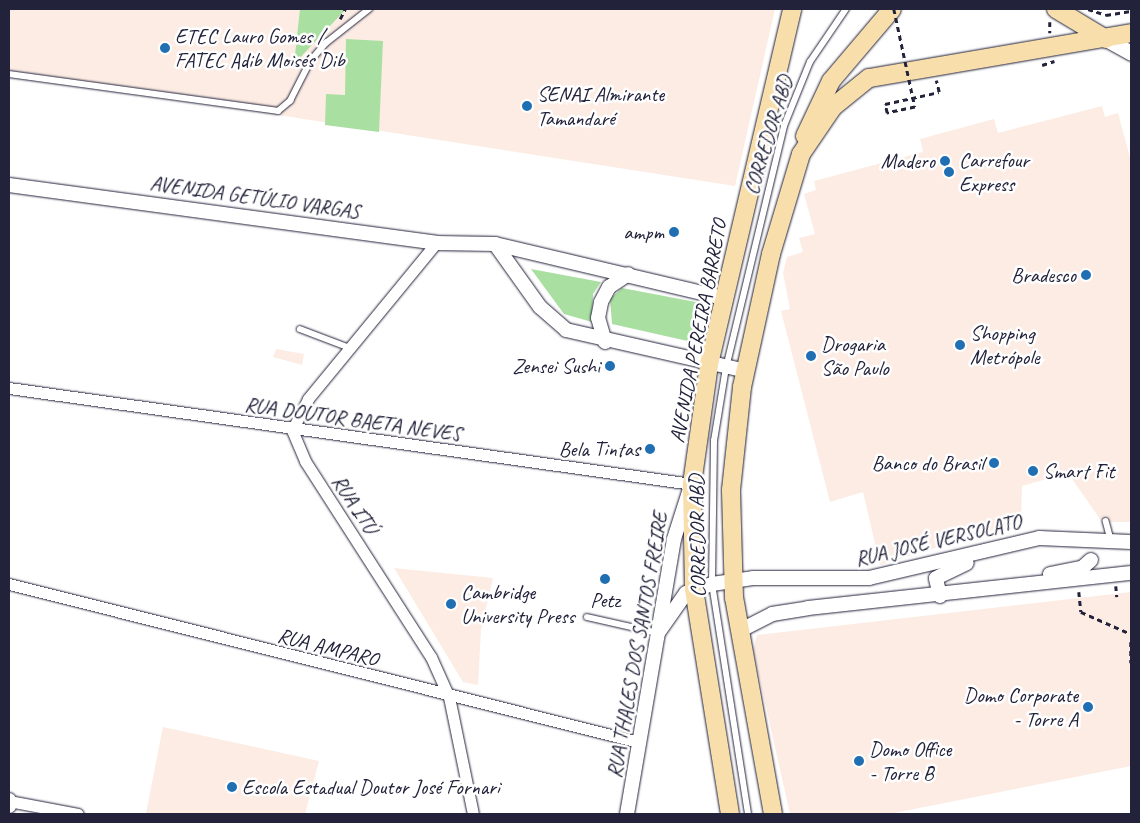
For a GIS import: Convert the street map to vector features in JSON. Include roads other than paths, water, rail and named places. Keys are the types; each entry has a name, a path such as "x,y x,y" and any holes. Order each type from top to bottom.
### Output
{"main road":[{"name":"AVENIDA PEREIRA BARRETO","path":"730,814 694,589 692,484 718,366 724,298 792,9"},
{"path":"773,814 739,630 733,581 732,455 746,371 774,246 815,107 830,80 893,9"},
{"path":"1056,9 1131,53"},
{"path":"1106,39 1131,33"},
{"path":"802,154 832,107 869,78 888,71 1131,37"}],"street":[{"name":"AVENIDA GETÚLIO VARGAS","path":"9,185 436,243 496,244 724,298"},
{"path":"292,430 308,399 436,243"},
{"path":"496,244 512,271 557,325 606,342 746,371"},
{"path":"606,342 598,318 601,302 609,287 628,274"},
{"name":"RUA DOUTOR BAETA NEVES","path":"9,388 292,430 692,484"},
{"name":"RUA ITÚ","path":"292,430 305,461 431,657 449,697 473,814"},
{"name":"RUA THALES DOS SANTOS FREIRE","path":"627,814 674,539 692,484"},
{"name":"RUA JOSÉ VERSOLATO","path":"658,634 680,598 694,589 712,584 733,581 862,579 1039,538 1088,538 1131,542"},
{"path":"1088,538 1094,578"},
{"path":"940,596 934,581 938,575 998,546"},
{"path":"1012,587 1082,568 1091,560"},
{"path":"739,630 756,620 790,610 940,596 1131,573"},
{"name":"RUA AMPARO","path":"9,584 449,697 639,742"},
{"path":"9,806 9,801 78,814"}],"lane":[{"path":"9,74 278,111 290,101 311,60 326,43 369,9"},
{"name":"CORREDOR ABD","path":"748,814 712,584 712,469 718,366 791,105 821,43 846,9"},
{"path":"300,329 350,348"},
{"path":"1106,522 1111,540"},
{"path":"587,617 658,634"}],"place":[{"name":"ETEC Lauro Gomes / FATEC Adib Moisés Dib","path":"165,48"},
{"name":"SENAI Almirante Tamandaré","path":"527,106"},
{"name":"Madero","path":"945,161"},
{"name":"Carrefour Express","path":"949,172"},
{"name":"ampm","path":"674,232"},
{"name":"Bradesco","path":"1086,275"},
{"name":"Shopping Metrópole","path":"960,345"},
{"name":"Drogaria São Paulo","path":"811,356"},
{"name":"Zensei Sushi","path":"610,366"},
{"name":"Bela Tintas","path":"650,449"},
{"name":"Banco do Brasil","path":"994,463"},
{"name":"Smart Fit","path":"1033,471"},
{"name":"Petz","path":"605,579"},
{"name":"Cambridge University Press","path":"451,604"},
{"name":"Domo Corporate - Torre A","path":"1088,707"},
{"name":"Domo Office - Torre B","path":"859,761"},
{"name":"Escola Estadual Doutor José Fornari","path":"232,787"}]}
